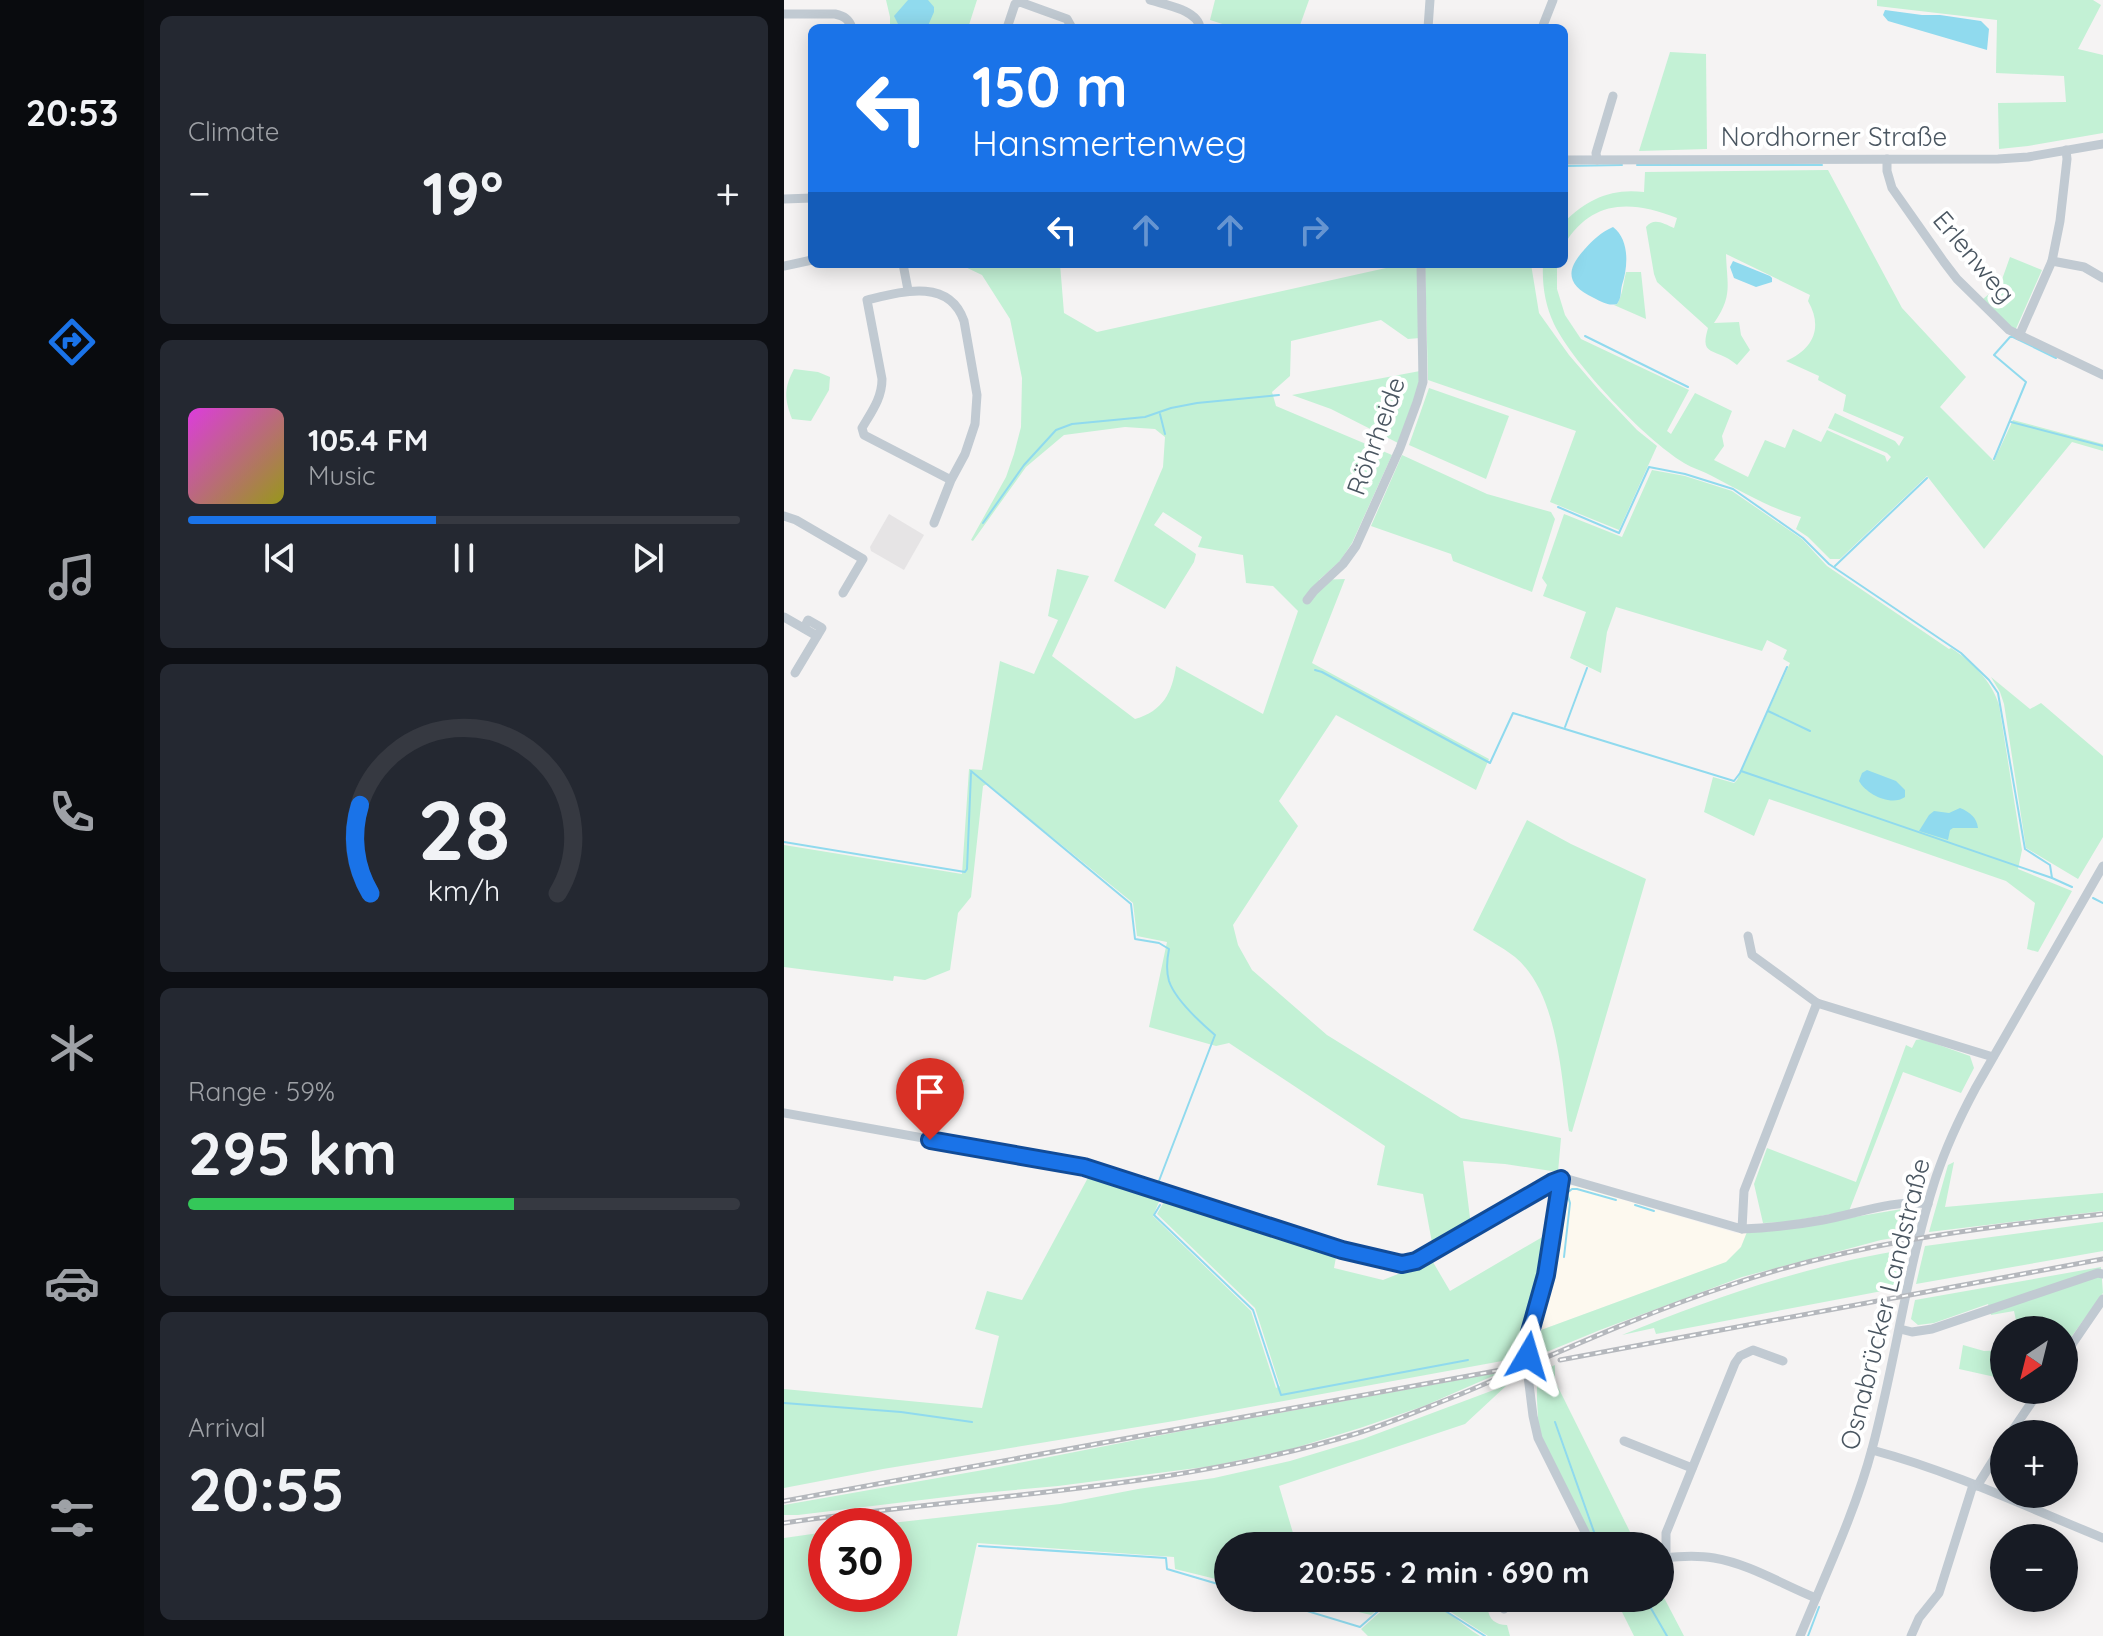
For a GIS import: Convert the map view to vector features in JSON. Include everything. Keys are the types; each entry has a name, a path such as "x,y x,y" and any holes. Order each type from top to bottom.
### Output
{"street":[{"path":"1150,0 1194,16 1199,24"},
{"path":"1428,24 1430,0"},
{"path":"1544,24 1553,0"},
{"path":"1009,24 1017,2 1067,19 1070,24"},
{"path":"784,14 835,14 843,16 850,24"},
{"path":"1597,160 1596,153 1613,96"},
{"name":"Nordhorner Straße","path":"1568,160 2010,158 2103,144"},
{"path":"2019,336 2052,261 2060,221 2066,150"},
{"name":"Erlenweg","path":"1887,159 1892,188 1944,262 1968,289 2009,330 2103,375"},
{"path":"784,199 808,198"},
{"path":"784,266 808,261"},
{"path":"2052,261 2084,267 2103,278"},
{"path":"904,268 908,290"},
{"name":"Röhrheide","path":"1307,600 1343,564 1356,546 1417,402 1423,382 1421,268"},
{"path":"934,523 965,454 976,416 977,395 964,321 958,306 948,298 926,292 908,290 867,300 882,390 862,428 864,435 951,480"},
{"path":"784,516 863,559 843,593"},
{"path":"784,617 817,636 795,673"},
{"name":"Osnabrücker Landstraße","path":"1800,1636 1854,1505 1872,1450 1936,1176 1958,1122 1993,1057 2103,866"},
{"path":"1748,936 1752,955 1817,1003 1993,1057"},
{"path":"1742,1229 1744,1191 1817,1003"},
{"path":"784,1113 1084,1167 1342,1250 1402,1264 1416,1261 1561,1179 1742,1229 1822,1220 1887,1206 1928,1204"},
{"path":"1561,1179 1546,1275 1530,1332 1528,1376 1538,1438 1585,1532"},
{"path":"1900,1329 1912,1332 1932,1329 2098,1273 2103,1274"},
{"path":"2078,1336 2103,1299"},
{"path":"1666,1532 1735,1363 1740,1356 1753,1350 1783,1361"},
{"path":"1624,1441 1692,1468"},
{"path":"1872,1450 1975,1485 2103,1538"},
{"path":"1911,1636 1919,1618 1939,1593 1975,1485 1990,1463"},
{"path":"1674,1557 1715,1558 1738,1564 1816,1598"}],"shaded area":[{"path":"889,514 924,535 904,570 871,551 870,547"},
{"path":"1569,1186 1736,1233 1747,1232 1741,1247 1726,1262 1541,1330 1553,1277 1565,1190"}],"green space":[{"path":"886,0 977,0 969,24 890,24"},
{"path":"1215,0 1309,0 1300,24 1222,24 1210,20"},
{"path":"1877,0 2093,0 2101,5 2078,49 2103,55 2103,133 1999,149 1998,103 2066,102 2064,76 1996,73 1997,20 1877,6"},
{"path":"1670,52 1706,54 1707,149 1639,151"},
{"path":"1828,170 1902,308 1966,377 1940,407 1994,461 2013,420 2103,444 2103,451 2072,442 1984,549 1927,476 1840,559 1830,559 1796,529 1801,517 1766,504 1687,465 1650,437 1577,360 1554,324 1545,295 1543,268 1557,268 1557,289 1565,315 1581,339 1689,390 1667,431 1671,434 1695,393 1732,411 1722,436 1724,446 1714,460 1748,477 1765,440 1785,448 1793,429 1821,442 1827,430 1885,456 1887,462 1891,457 1887,453 1828,428 1835,413 1895,441 1899,446 1904,437 1843,411 1846,395 1818,380 1819,376 1786,361 1803,350 1813,336 1815,320 1808,301 1810,295 1726,254 1726,297 1714,323 1739,322 1741,335 1750,350 1737,365 1706,346 1708,328 1657,282 1646,227 1656,222 1674,228 1677,218 1644,208 1614,208 1600,211 1587,219 1568,240 1568,219 1601,197 1621,192 1644,192 1645,172"},
{"path":"2010,257 2042,270 2015,331 1983,299 2000,285"},
{"path":"967,268 1060,268 1064,313 1097,332 1386,268 1418,268 1420,338 1408,339 1381,320 1291,341 1290,376 1272,392 1276,406 1392,455 1352,543 1340,561 1319,580 1345,579 1312,663 1489,759 1476,790 1336,715 1279,801 1298,826 1233,925 1238,945 1252,970 1327,1035 1461,1118 1561,1138 1558,1172 1463,1161 1471,1226 1433,1248 1423,1194 1377,1185 1385,1146 1229,1043 1216,1046 1149,1027 1167,942 1137,936 1133,903 987,784 983,786 971,897 958,913 950,970 925,980 894,976 893,981 784,967 784,845 962,874 969,769 982,770 1000,661 1034,674 1058,620 1048,616 1057,569 1089,576 1052,656 1135,719 1153,711 1164,700 1172,685 1176,666 1263,714 1298,611 1273,586 1246,583 1243,555 1198,547 1202,537 1163,512 1154,525 1196,554 1165,609 1114,581 1163,467 1165,437 1155,429 1125,427 1064,435 1026,467 971,540 1006,477 1021,427 1022,378 1010,319 982,275"},
{"path":"1425,268 1532,268 1539,313 1599,390 1657,446 1619,530 1550,502 1576,431 1428,380"},
{"path":"1626,272 1641,272 1646,319 1614,305 1620,298"},
{"path":"794,369 830,377 829,390 811,421 792,419 789,412 786,393"},
{"path":"1420,371 1420,382 1398,443 1331,409 1292,395"},
{"path":"1429,388 1509,416 1486,479 1409,445"},
{"path":"1402,455 1487,494 1551,512 1555,519 1532,592 1453,561 1451,554 1371,526"},
{"path":"1652,470 1685,476 1732,491 1802,539 1827,566 1959,653 1986,680 1999,705 2022,850 2018,869 2072,891 2038,952 2027,949 2035,903 2006,881 1769,799 1754,836 1704,812 1713,777 1734,783 1737,780 1790,663 1783,659 1787,650 1767,640 1762,651 1616,607 1607,632 1601,673 1570,658 1586,612 1543,596 1547,585 1542,578 1564,514 1622,537"},
{"path":"1991,677 2030,709 2041,703 2103,756 2103,837 2078,879 2026,848 2004,704"},
{"path":"1527,820 1646,879 1572,1132 1569,1131 1556,1038 1541,992 1530,973 1515,957 1473,930"},
{"path":"1922,1039 1970,1056 1974,1068 1961,1093 1903,1072 1849,1211 1763,1223 1754,1184 1767,1148 1856,1182 1906,1045 1912,1048 1916,1040"},
{"path":"929,1074 965,1080 929,1128"},
{"path":"1954,1162 1945,1207 2103,1193 2103,1211 1929,1232 1948,1165"},
{"path":"1090,1174 1161,1197 1153,1216 1251,1311 1276,1388 1280,1386 1255,1308 1157,1214 1166,1198 1337,1252 1334,1268 1383,1280 1413,1268 1430,1257 1450,1291 1551,1232 1544,1272 1526,1331 1524,1357 784,1488 784,1389 982,1408 999,1336 975,1329 987,1291 1022,1300"},
{"path":"1908,1208 1917,1216 1912,1235 1881,1240 1742,1277 1538,1353 1541,1330 1726,1262 1741,1247 1747,1232 1764,1232"},
{"path":"2103,1222 2103,1251 1916,1284 1925,1246"},
{"path":"1908,1249 1898,1288 1656,1334 1654,1328 1622,1335 1762,1284 1834,1264"},
{"path":"2101,1267 2103,1293 2078,1328 2078,1316 2015,1316 2014,1311 1991,1315 1988,1304 1934,1323 1918,1325 1911,1319 1915,1300"},
{"path":"1963,1345 1990,1351 1990,1376 1959,1369"},
{"path":"1555,1365 1555,1381 1630,1532 1588,1532 1539,1434 1537,1373"},
{"path":"1502,1372 1424,1406 1360,1428 1288,1450 1212,1466 856,1508 808,1508 808,1514 784,1515 784,1505"},
{"path":"1507,1385 1465,1424 1279,1486 1293,1532 1214,1532 1214,1579 1175,1569 1174,1557 977,1543 957,1636 784,1636 784,1538 808,1535 808,1612 912,1612 912,1521 1060,1504 1214,1478 1290,1461 1363,1439"},
{"path":"1380,1612 1447,1612 1480,1636 1368,1636 1361,1629"},
{"path":"1451,1612 1489,1612 1493,1621 1507,1625 1510,1636 1488,1636"},
{"path":"1622,1612 1671,1612 1684,1636 1634,1636"}],"water":[{"path":"908,0 928,0 934,7 929,24 898,24 894,16"},
{"path":"1885,10 1981,21 1989,29 1987,50 1888,21 1883,15"},
{"path":"1613,227 1619,232 1625,246 1626,262 1617,304 1605,303 1585,293 1572,277 1578,258 1601,234"},
{"path":"1733,261 1770,276 1772,282 1756,287 1734,278 1730,267"},
{"path":"1867,770 1896,781 1905,790 1905,797 1886,800 1867,790 1859,781"},
{"path":"1960,808 1972,816 1978,828 1953,828 1948,840 1919,831 1934,811 1949,813"}],"waterway":[{"path":"1568,166 1622,165"},
{"path":"1637,165 1822,165"},
{"path":"1585,336 1688,387"},
{"path":"1994,459 2026,382 1994,355 2013,337 2056,358"},
{"path":"983,523 1024,465 1056,430 1072,424 1145,417 1197,403 1279,395"},
{"path":"1160,414 1165,434"},
{"path":"2011,422 2103,446"},
{"path":"1558,507 1619,533 1649,467 1733,489 1803,538 1829,564 1961,653 1998,693 2025,849 2050,865 2052,878"},
{"path":"1835,566 1927,478"},
{"path":"1315,670 1490,763 1513,713 1734,781 1787,667"},
{"path":"1565,727 1587,668"},
{"path":"1768,711 1810,731"},
{"path":"971,771 1131,904 1135,939 1159,943 1169,949 1167,973 1172,988 1215,1035 1157,1186"},
{"path":"1741,771 2072,887"},
{"path":"784,842 965,872 971,773"},
{"path":"2093,898 2103,903"},
{"path":"1564,1257 1570,1203 1567,1193 1577,1189 1616,1200"},
{"path":"1160,1205 1154,1215 1253,1310 1281,1395 1468,1360"},
{"path":"1635,1205 1654,1211"},
{"path":"784,1403 901,1412 972,1422"},
{"path":"1555,1422 1594,1532"},
{"path":"979,1546 1166,1558 1167,1569 1214,1583"},
{"path":"1808,1636 1819,1607"},
{"path":"1310,1612 1360,1627 1377,1612"},
{"path":"1447,1612 1485,1636"},
{"path":"1653,1612 1667,1636"}],"railway":[{"path":"784,1523 1145,1479 1288,1452 1384,1424 1659,1310 1773,1271 1866,1248 2007,1225 2103,1214"},
{"path":"1560,1360 2103,1259"},
{"path":"784,1501 1501,1370"}],"route":[{"path":"930,1140 1084,1167 1342,1250 1402,1264 1416,1261 1561,1179 1546,1275 1530,1332 1528,1356"}]}
